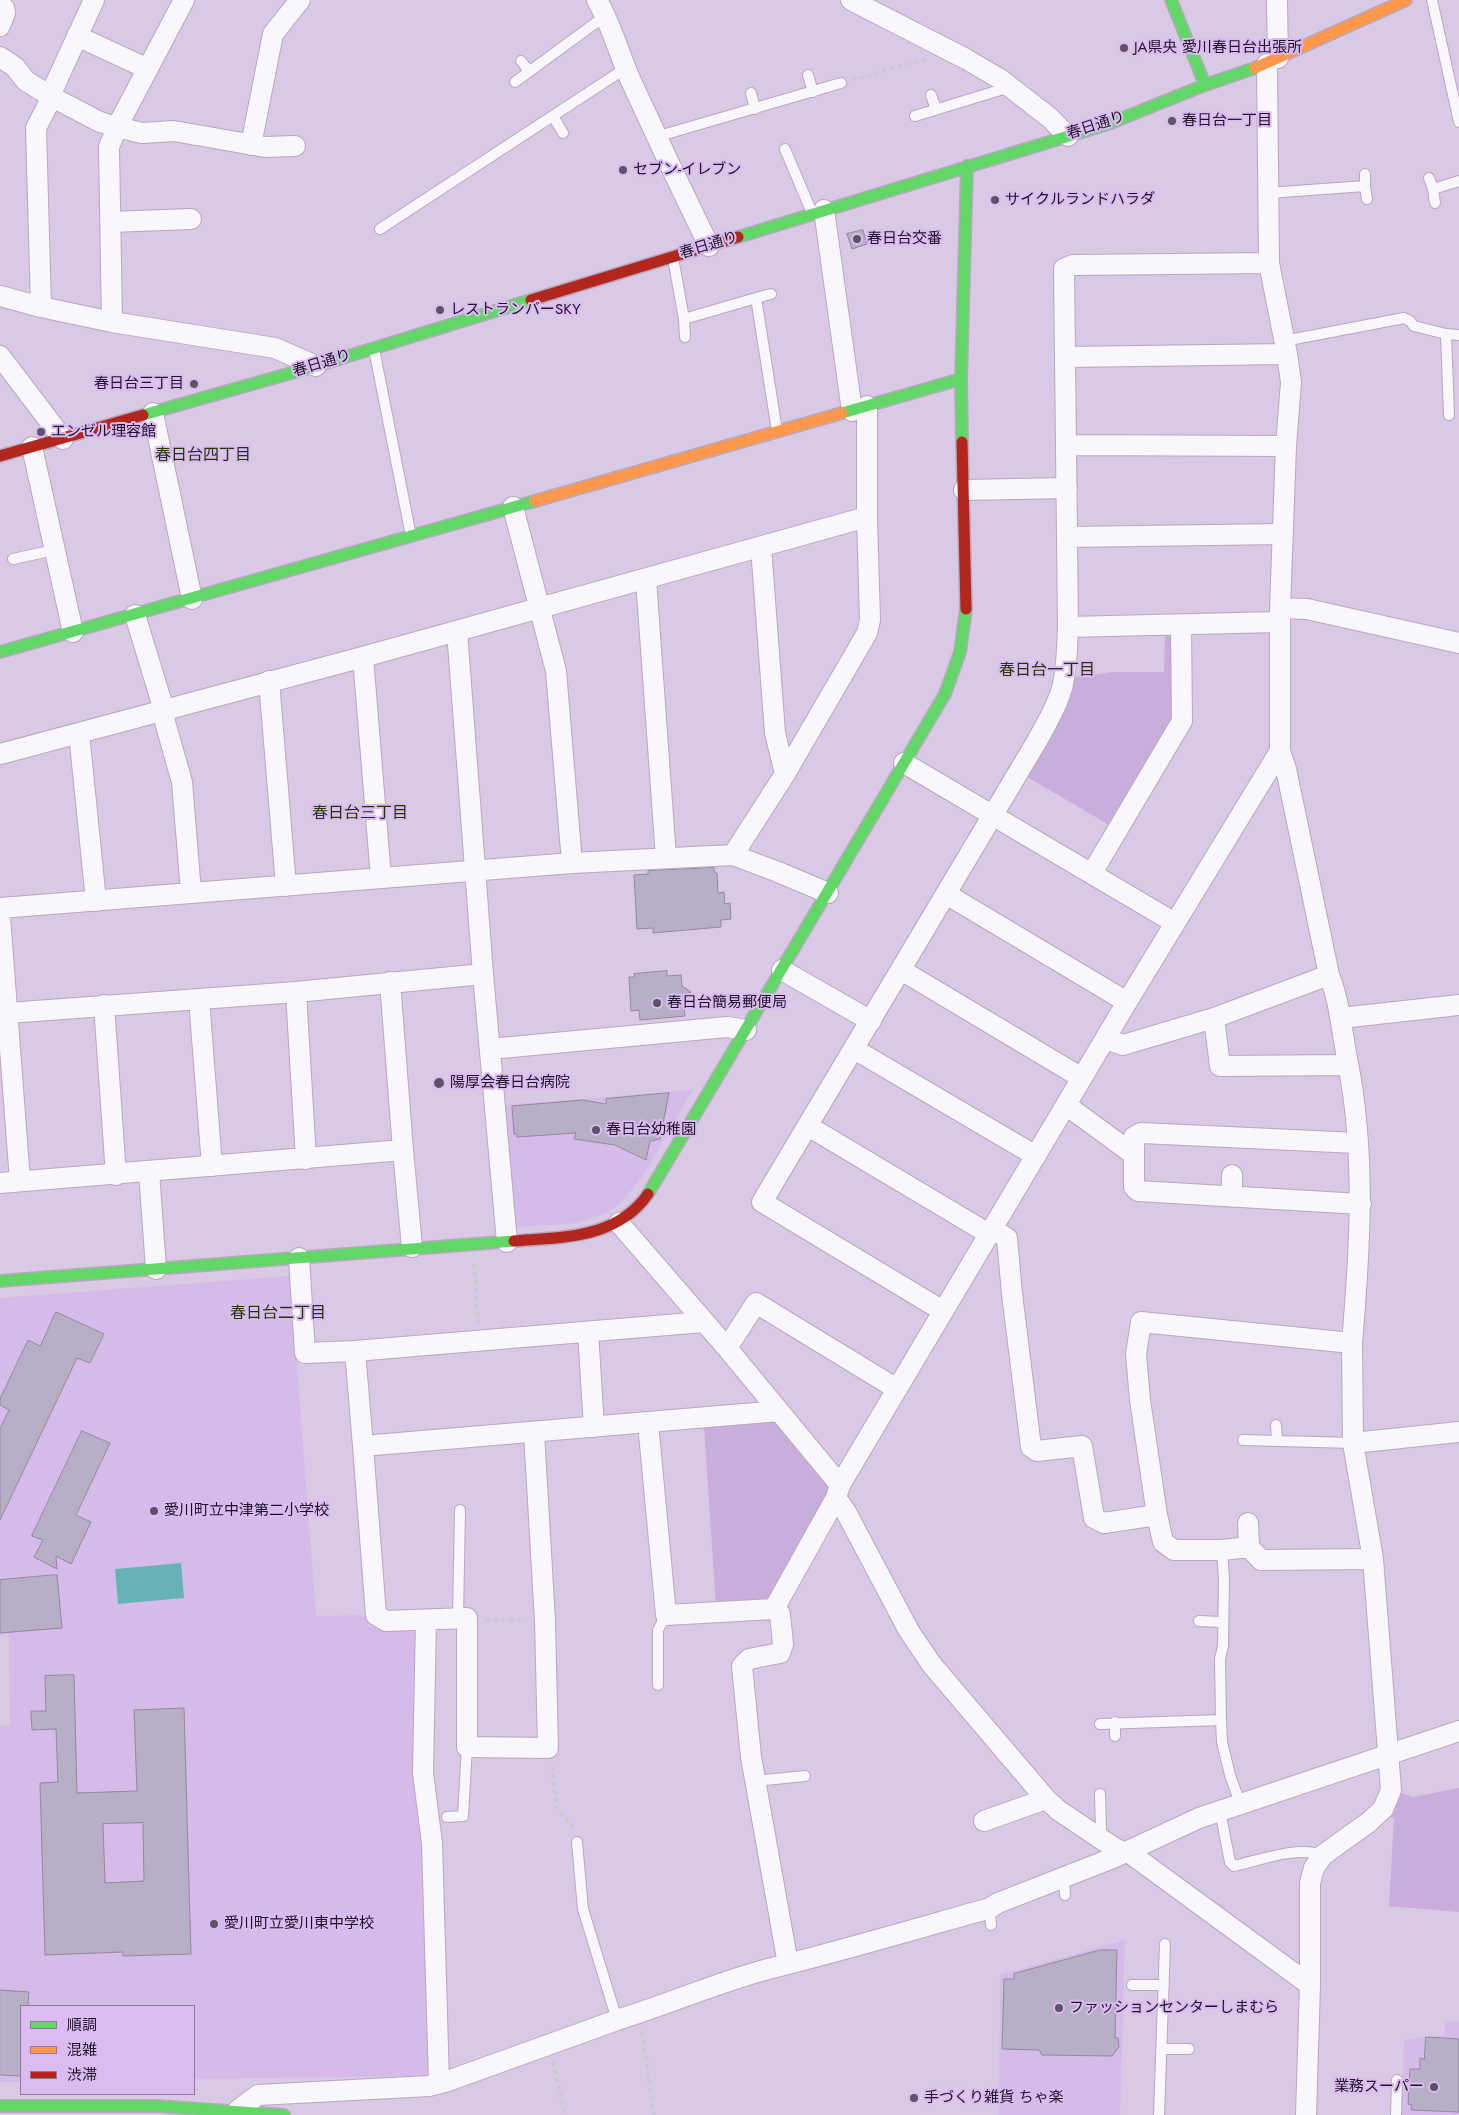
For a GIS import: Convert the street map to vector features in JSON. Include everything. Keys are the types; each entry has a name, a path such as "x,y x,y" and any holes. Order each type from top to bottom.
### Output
{"street":[{"path":"40,307 36,128 52,97 52,90 94,0"},
{"path":"112,322 109,147 117,128 184,0"},
{"path":"251,145 273,34 300,0"},
{"path":"853,0 949,52 966,59 1010,87 1050,118 1068,136"},
{"path":"1171,0 1205,85"},
{"path":"1277,0 1268,193 1269,263 1291,382 1286,446 1287,510 1283,534 1279,615 1280,751 1286,769 1329,975 1341,1018 1348,1065 1352,1076 1360,1161 1361,1204 1360,1247 1352,1343 1352,1443 1373,1559 1391,1790 1383,1809 1369,1822 1323,1855 1314,1868 1310,1883 1310,1985 1306,2115"},
{"name":"春日通り","path":"0,456 316,366 1108,124 1205,85 1273,61 1382,5 1406,0"},
{"path":"601,8 609,21 626,68 657,138 709,246"},
{"path":"77,36 148,69"},
{"path":"0,57 15,68 26,81 52,97 100,122 117,128 142,132 174,131 264,147 295,146"},
{"path":"0,1281 578,1236 619,1223 646,1198 945,694 957,669 964,640 966,607 961,379 966,166"},
{"path":"733,855 785,774 867,633 870,620 867,517 859,408 818,212"},
{"path":"110,222 191,219"},
{"path":"943,1311 762,1202 993,815 1052,713 1062,688 1067,660 1068,626 1064,269 1072,265 1269,263"},
{"path":"0,296 40,307 112,322 275,348 316,366"},
{"path":"1065,357 1285,348"},
{"path":"0,356 62,439"},
{"path":"0,652 136,615 961,379"},
{"path":"154,413 192,599"},
{"path":"1066,445 1286,446"},
{"path":"32,447 73,632"},
{"path":"964,490 1067,488"},
{"path":"513,507 556,671 572,863"},
{"path":"0,754 457,631 867,517"},
{"path":"1068,537 1283,534"},
{"path":"761,547 775,733 785,774"},
{"path":"646,579 666,858"},
{"path":"1068,626 1181,625 1279,615 1307,608 1459,642"},
{"path":"136,615 164,710 165,722 182,782 192,892"},
{"path":"1092,874 1182,721 1181,625"},
{"path":"457,631 483,974 507,1242"},
{"path":"363,656 381,878"},
{"path":"269,681 286,886"},
{"path":"80,733 96,901"},
{"path":"774,1609 838,1491 990,1231 1280,751"},
{"path":"904,763 1175,923"},
{"path":"0,908 572,863 733,855 828,893"},
{"path":"946,894 1127,1002"},
{"path":"0,916 20,1181"},
{"path":"782,970 871,1021"},
{"path":"902,970 1082,1078"},
{"path":"8,1012 296,992 483,974"},
{"path":"1106,1039 1123,1045 1214,1018 1329,975"},
{"path":"390,982 412,1248"},
{"path":"296,992 306,1159"},
{"path":"199,999 212,1166"},
{"path":"104,1005 116,1175"},
{"path":"1341,1018 1459,1005"},
{"path":"1214,1018 1220,1066 1348,1065"},
{"path":"490,1049 727,1028 746,1030"},
{"path":"854,1049 1036,1156"},
{"path":"1066,1105 1133,1154"},
{"path":"808,1126 990,1231 1007,1238 1012,1294 1028,1388 1031,1447 1037,1451 1082,1446 1094,1518 1104,1523 1157,1515"},
{"path":"1357,1144 1141,1133 1134,1138 1134,1187 1138,1191 1361,1204"},
{"path":"0,1183 403,1150"},
{"path":"149,1172 156,1269"},
{"path":"1232,1175 1232,1197"},
{"path":"619,1223 727,1348 779,1412 838,1491 846,1512 909,1631 932,1665 1046,1799 1058,1810 1116,1849 1124,1851 1218,1916 1310,1985"},
{"path":"299,1258 305,1353 355,1351 703,1322"},
{"path":"727,1348 756,1303 897,1389"},
{"path":"1249,1547 1222,1550 1174,1550 1163,1542 1157,1515 1146,1399 1136,1354 1139,1315 1352,1343"},
{"path":"588,1332 594,1427"},
{"path":"355,1351 376,1615 386,1621 462,1618 467,1747 548,1748 545,1621 534,1432"},
{"path":"363,1446 779,1412"},
{"path":"648,1423 666,1615 774,1609 780,1614 783,1644 780,1653 749,1659 742,1666 755,1781 788,1964"},
{"path":"1352,1443 1459,1432"},
{"path":"1248,1523 1249,1547 1261,1560 1373,1559"},
{"path":"426,1620 423,1774 432,1843 439,2082"},
{"path":"238,2110 258,2095 429,2086 463,2076 638,2013 684,1992 715,1986 788,1964 824,1959 990,1916 998,1903 1064,1886 1124,1851 1220,1811 1319,1774 1459,1731"},
{"path":"984,1821 1046,1799"},
{"path":"0,2106 189,2112 238,2110 284,2115"}],"lane":[{"path":"1432,0 1459,122"},
{"path":"515,82 601,8"},
{"path":"521,61 529,71"},
{"path":"380,229 626,68"},
{"path":"808,75 812,92"},
{"path":"657,138 842,83"},
{"path":"915,116 1010,87"},
{"path":"751,93 755,109"},
{"path":"931,95 936,109"},
{"path":"554,116 563,133"},
{"path":"785,149 818,212"},
{"path":"1364,174 1368,199"},
{"path":"1430,178 1435,203"},
{"path":"1432,189 1459,181"},
{"path":"1268,193 1365,186"},
{"path":"673,257 684,319 685,337"},
{"path":"684,319 771,294"},
{"path":"756,298 777,432"},
{"path":"1285,348 1404,318 1414,326 1446,334 1459,335"},
{"path":"1446,334 1454,399 1449,415"},
{"path":"374,348 411,536"},
{"path":"13,559 54,550"},
{"path":"1276,1425 1277,1441"},
{"path":"1243,1440 1352,1443"},
{"path":"460,1510 465,1527 462,1618"},
{"path":"1222,1550 1224,1579 1223,1646 1220,1659 1222,1742 1240,1804"},
{"path":"658,1685 658,1630 666,1615"},
{"path":"1198,1621 1222,1622"},
{"path":"1100,1724 1115,1722 1221,1720"},
{"path":"1115,1722 1115,1736"},
{"path":"448,1817 463,1816 467,1747"},
{"path":"755,1781 805,1776"},
{"path":"1098,1836 1101,1830 1100,1794"},
{"path":"1220,1811 1230,1862 1234,1866 1290,1853 1312,1851 1323,1855"},
{"path":"577,1842 583,1909 617,2020"},
{"path":"1159,2115 1165,1944"},
{"path":"1132,1985 1164,1985"},
{"path":"1161,2049 1189,2049"},
{"path":"1396,2115 1398,2080"}],"path":[{"path":"842,83 949,52"},
{"path":"472,1244 479,1341"},
{"path":"462,1618 545,1621"},
{"path":"548,1748 552,1756 556,1806 576,1831 577,1842"},
{"path":"638,2013 654,2115"},
{"path":"549,2044 565,2115"}],"shaded area":[{"path":"1165,632 1175,632 1174,721 1111,826 1027,777 1060,720 1074,677 1114,672 1164,672"},
{"path":"693,1090 641,1179 618,1205 604,1214 578,1223 514,1227 503,1105"},
{"name":"愛川町立愛川東中学校","path":"290,1276 316,1616 369,1615 369,1627 410,1624 420,1634 432,2068 425,2076 195,2079 195,2005 20,2005 20,2082 0,2082 0,1726 10,1725 9,1634 0,1635 0,1298"},
{"path":"774,1419 834,1490 769,1602 716,1606 704,1427"},
{"path":"181,1563 184,1598 118,1604 115,1569"},
{"path":"1459,1788 1459,1912 1389,1906 1394,1818 1387,1815 1395,1790 1413,1797"},
{"path":"1125,1940 1120,2115 999,2115 1000,1975"},
{"name":"業務スーパー","path":"1445,2021 1459,2022 1459,2115 1401,2115 1404,2040 1444,2035"}],"building":[{"name":"春日台交番","path":"863,230 867,244 852,249 847,234"},
{"path":"714,868 715,873 717,873 718,893 724,892 725,904 730,903 731,919 721,920 721,927 653,933 653,928 637,929 634,875 648,874 648,871"},
{"name":"春日台簡易郵便局","path":"667,971 667,976 681,975 682,986 691,992 683,995 685,1016 640,1020 639,1010 631,1011 629,977 635,977 634,974"},
{"path":"669,1093 660,1139 650,1141 646,1160 615,1145 574,1139 576,1133 517,1137 517,1134 514,1134 512,1106 583,1100 606,1104 606,1099"},
{"path":"56,1312 104,1334 90,1363 77,1358 0,1520 0,1429 9,1410 0,1405 0,1399 28,1340 40,1346"},
{"path":"82,1431 110,1443 76,1515 91,1522 71,1564 56,1556 57,1569 34,1557 43,1540 32,1536"},
{"path":"57,1575 62,1628 0,1633 0,1580"},
{"path":"74,1675 77,1793 137,1791 134,1710 184,1708 191,1954 123,1956 123,1952 45,1955 40,1783 58,1782 56,1729 32,1730 31,1711 46,1711 45,1676","holes":["143,1823 144,1881 105,1883 103,1824"]},
{"name":"ファッションセンターしまむら","path":"1100,1950 1117,1950 1115,2038 1118,2038 1119,2047 1112,2056 1042,2055 1039,2050 1002,2049 1004,1979 1014,1979 1014,1974"},
{"path":"0,1990 29,1992 28,2005 20,2005 20,2076 0,2075"},
{"name":"業務スーパー","path":"1426,2037 1459,2039 1459,2112 1411,2110 1412,2105 1408,2104 1410,2069 1420,2069 1420,2058 1424,2059"}],"traffic: fast":[{"path":"1171,0 1205,85"},
{"path":"738,237 1108,124 1205,85 1255,68"},
{"path":"962,442 961,379 967,166"},
{"path":"143,415 316,366 531,300"},
{"path":"842,413 961,379"},
{"path":"0,652 535,501"},
{"path":"648,1194 945,694 960,652 966,609"},
{"path":"0,1281 514,1241"},
{"path":"0,2106 156,2106 284,2115"}],"traffic: slow":[{"path":"1255,68 1406,0"},
{"path":"535,501 842,413"}],"traffic: jam":[{"path":"531,300 738,237"},
{"path":"0,456 143,415"},
{"path":"962,442 966,609"},
{"path":"514,1241 569,1236 605,1228 621,1220 635,1209 648,1194"}],"place":[{"name":"JA県央 愛川春日台出張所","path":"1124,48"},
{"name":"春日台一丁目","path":"1172,121"},
{"name":"セブン-イレブン","path":"623,170"},
{"name":"サイクルランドハラダ","path":"995,200"},
{"name":"春日台交番","path":"857,239"},
{"name":"レストランバーSKY","path":"440,310"},
{"name":"春日台三丁目","path":"194,384"},
{"name":"エンゼル理容館","path":"41,432"},
{"name":"春日台簡易郵便局","path":"657,1003"},
{"name":"陽厚会春日台病院","path":"439,1083"},
{"name":"春日台幼稚園","path":"596,1130"},
{"name":"愛川町立中津第二小学校","path":"154,1511"},
{"name":"愛川町立愛川東中学校","path":"214,1924"},
{"name":"ファッションセンターしまむら","path":"1059,2008"},
{"name":"業務スーパー","path":"1434,2087"},
{"name":"手づくり雑貨 ちゃ楽","path":"914,2098"}],"district":[{"name":"春日台四丁目","path":"203,456"},
{"name":"春日台一丁目","path":"1047,671"},
{"name":"春日台三丁目","path":"360,814"},
{"name":"春日台二丁目","path":"278,1314"}]}
